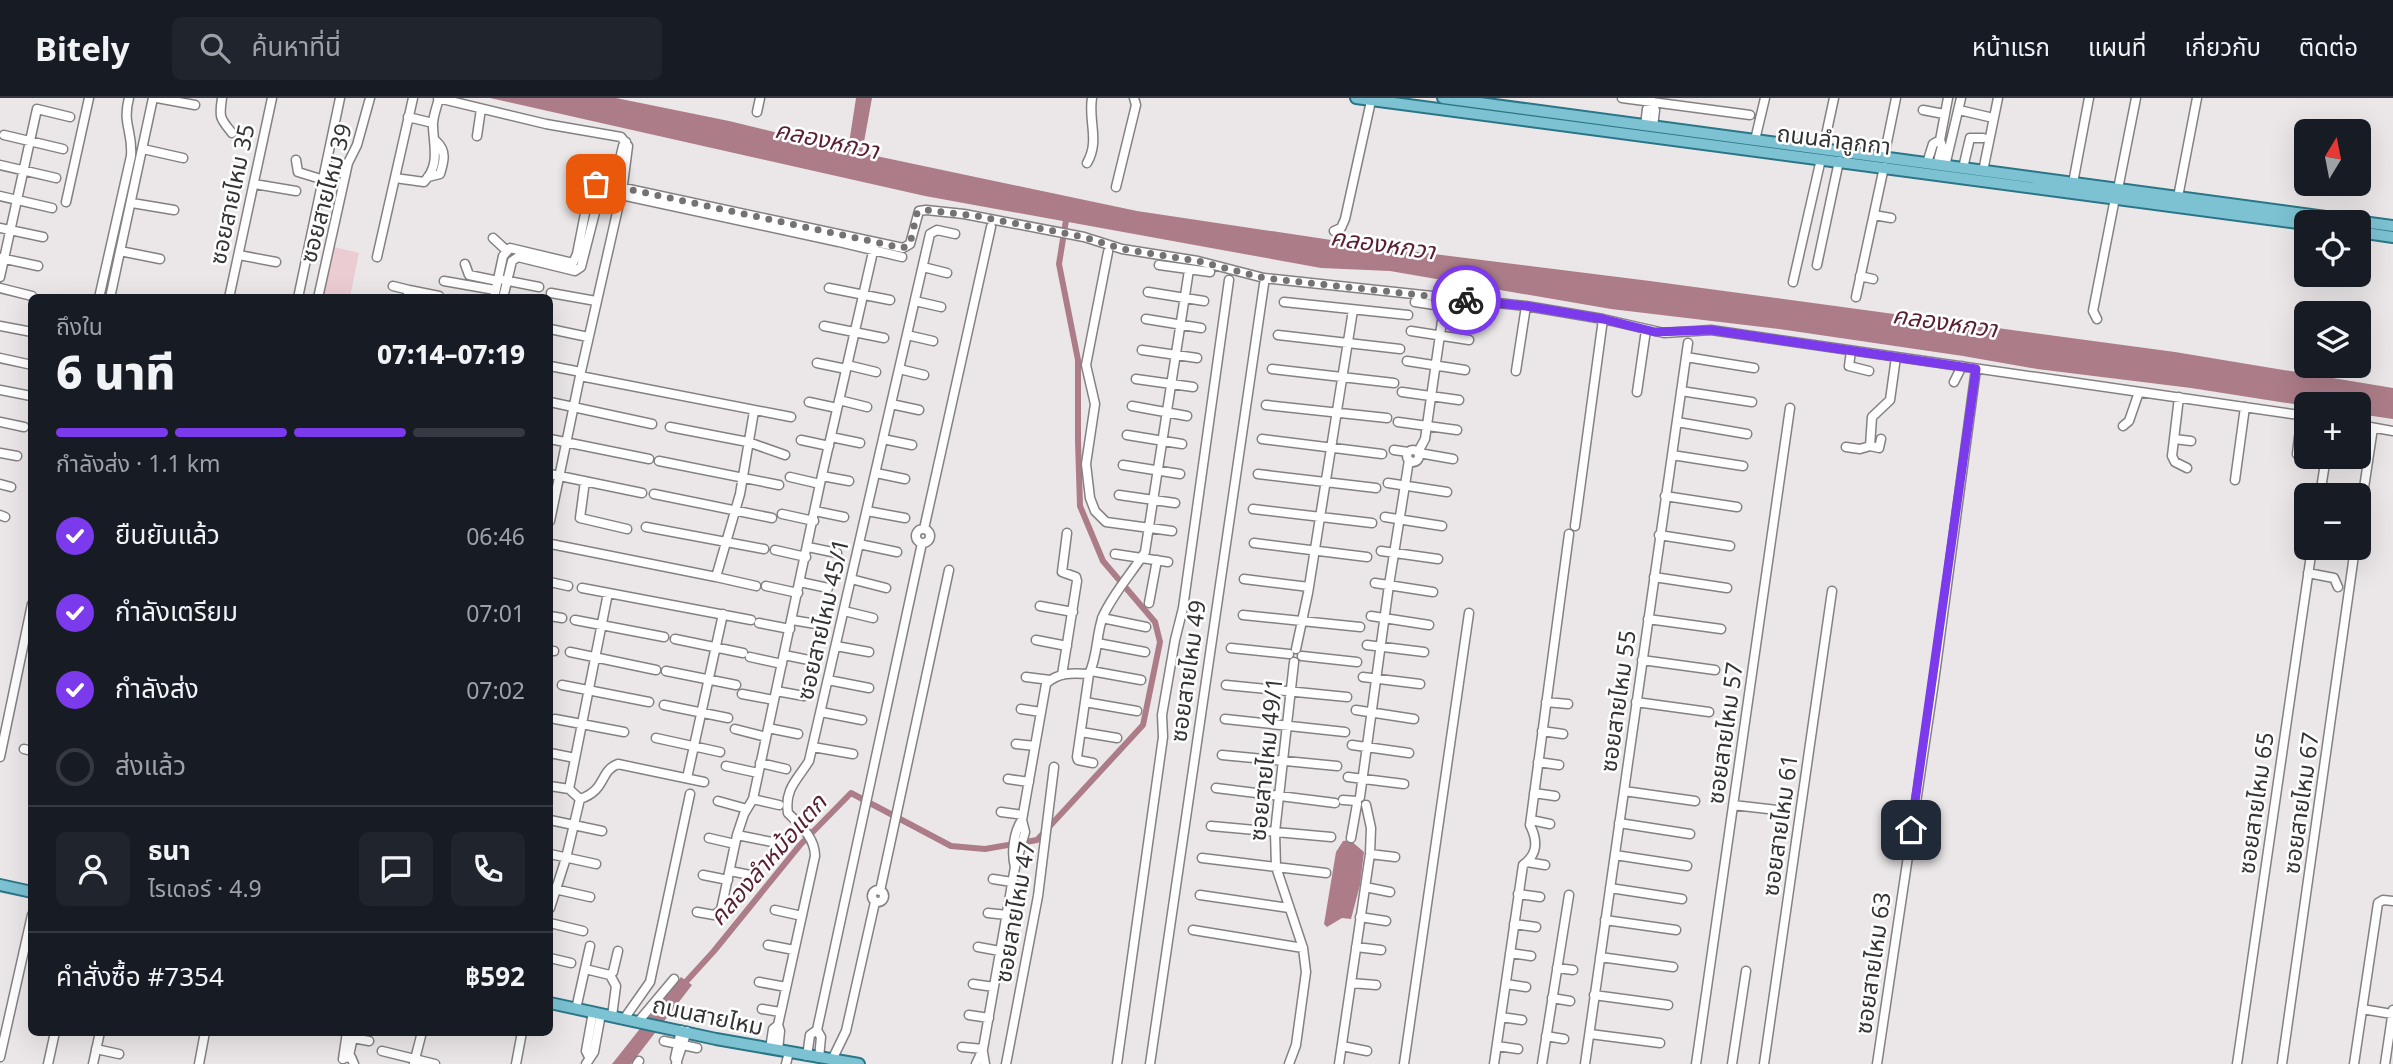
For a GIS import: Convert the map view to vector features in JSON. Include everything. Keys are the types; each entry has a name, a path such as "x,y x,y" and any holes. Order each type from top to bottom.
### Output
{"main road":[{"name":"ถนนลำลูกกา","path":"1356,98 1884,162 2117,194 2294,222"},
{"name":"ถนนลำลูกกา","path":"1447,99 1755,140 1822,154 1839,162 1884,162 1963,168 2073,183 2117,194 2178,197 2393,226"},
{"path":"1447,99 1449,111"},
{"path":"2371,234 2393,237"},
{"path":"0,885 28,891"},
{"name":"ถนนสายไหม","path":"553,1004 684,1030 781,1054 859,1064"}],"street":[{"path":"65,202 89,98"},
{"path":"100,294 131,156 132,142 125,116 129,98"},
{"path":"111,294 155,98 195,106"},
{"path":"222,98 219,114 221,121 232,133"},
{"name":"ซอยสายไหม 35","path":"230,294 272,98"},
{"path":"299,294 340,98"},
{"name":"ซอยสายไหม 39","path":"319,294 348,163 357,145 370,98"},
{"path":"377,257 412,98"},
{"path":"395,178 424,183 428,177 436,160 433,123 439,98 546,124 618,135 626,142 623,146 617,190"},
{"path":"757,113 760,98"},
{"path":"1087,163 1094,148 1092,98"},
{"path":"1116,187 1136,105 1134,98"},
{"path":"1622,98 1750,115"},
{"path":"1755,140 1765,98"},
{"path":"1793,282 1833,98"},
{"path":"1856,297 1896,98"},
{"path":"1937,165 1933,144 1940,140 1948,98"},
{"path":"1937,165 1959,110 1961,98"},
{"path":"1983,171 1998,98"},
{"path":"2073,183 2089,98"},
{"path":"2097,318 2092,311 2136,98"},
{"path":"2178,197 2197,98"},
{"path":"1334,231 1341,228 1345,219 1371,101"},
{"path":"1649,127 1647,109 1651,102"},
{"path":"0,277 2,258 37,109 70,117"},
{"path":"477,136 481,109"},
{"path":"1923,110 1944,114"},
{"path":"1959,110 1989,117"},
{"path":"408,117 433,123"},
{"path":"4,135 63,149"},
{"path":"1963,168 1970,138 1983,138"},
{"path":"143,149 183,158"},
{"path":"296,160 298,172 324,180"},
{"path":"1817,265 1839,162"},
{"path":"0,165 56,178"},
{"path":"493,238 506,250 517,249 573,263 578,254 592,187 601,183 617,190 826,230 840,239 902,257"},
{"path":"254,184 296,191"},
{"path":"498,286 512,261 518,257 578,270 581,267 597,196 617,190"},
{"path":"0,196 52,208"},
{"path":"132,203 174,210"},
{"path":"553,499 618,208"},
{"path":"874,247 908,247 917,213 922,210 977,216 1084,237 1122,249 1198,261 1264,278 1526,306 1664,333 1711,330 2294,414"},
{"path":"1874,215 1891,218"},
{"path":"949,570 880,891 872,893 876,902 846,1031 827,1060 810,1035 817,1030 922,543 916,538 924,529 991,227"},
{"path":"0,229 43,237"},
{"name":"ซอยสายไหม 45/1","path":"781,1054 773,1030 778,1025 815,856 812,841 804,828 788,813 788,803 795,777 808,764 813,747 930,234 933,231 955,234"},
{"path":"697,912 713,915 720,913 736,839 753,800 874,247"},
{"path":"498,286 506,250"},
{"path":"120,251 160,259"},
{"path":"1108,252 1086,365 1095,404 1086,457 1087,484 1099,518 1107,522 1172,531"},
{"path":"239,255 276,262"},
{"path":"2,258 38,266"},
{"path":"465,264 469,275 498,286"},
{"path":"1158,265 1210,272"},
{"path":"923,267 947,273"},
{"path":"1093,763 1079,760 1077,757 1090,673 1102,618 1115,593 1145,552 1189,270"},
{"path":"1860,276 1874,279"},
{"path":"1117,1064 1163,737 1162,715 1183,608 1228,280"},
{"path":"444,281 539,287"},
{"name":"ซอยสายไหม 49","path":"1150,1064 1264,284"},
{"path":"393,286 408,294"},
{"path":"0,288 28,295"},
{"path":"829,288 890,300"},
{"path":"1148,292 1204,301"},
{"path":"551,293 596,301"},
{"path":"915,301 941,307"},
{"path":"1284,302 1408,315"},
{"path":"1415,302 1474,311"},
{"path":"1516,371 1526,306"},
{"path":"1351,838 1360,802 1393,552 1413,454 1424,444 1444,307"},
{"name":"ซอยสายไหม 49/1","path":"1289,1064 1296,1045 1307,972 1303,948 1276,867 1275,832 1295,655 1309,587 1353,310"},
{"path":"1146,319 1201,328"},
{"path":"1575,526 1603,319"},
{"path":"0,326 28,331"},
{"path":"824,326 884,338"},
{"path":"553,330 588,337"},
{"path":"1637,392 1646,330"},
{"path":"1411,331 1469,340"},
{"path":"907,335 933,341"},
{"path":"1278,335 1400,349"},
{"name":"ซอยสายไหม 55","path":"1586,1064 1688,343"},
{"path":"1142,350 1197,358"},
{"path":"1851,351 1850,367 1869,371"},
{"path":"1870,446 1872,417 1890,400 1896,357"},
{"path":"0,358 28,364"},
{"path":"1686,358 1754,369"},
{"path":"1407,361 1465,370"},
{"path":"817,363 876,372"},
{"path":"1954,382 1962,366"},
{"path":"553,367 790,417"},
{"path":"900,369 924,375"},
{"path":"1272,369 1394,383"},
{"name":"ซอยสายไหม 63","path":"1877,1064 1934,682 1976,369"},
{"path":"1136,379 1193,387"},
{"path":"0,390 28,395"},
{"path":"1681,391 1752,402"},
{"path":"1402,392 1459,400"},
{"path":"2123,426 2129,421 2139,392"},
{"path":"2179,397 2173,458 2178,465 2187,468"},
{"path":"808,402 867,407"},
{"path":"553,403 652,424"},
{"path":"891,404 919,410"},
{"path":"1266,405 1387,418"},
{"path":"1132,406 1187,416"},
{"path":"2235,480 2245,407"},
{"name":"ซอยสายไหม 57","path":"1696,1064 1790,408"},
{"path":"716,577 736,511 754,411"},
{"path":"0,422 24,427"},
{"path":"1398,422 1457,430"},
{"path":"1677,422 1747,434"},
{"path":"670,427 748,442 786,455"},
{"path":"2371,428 2393,431"},
{"path":"1127,435 1182,444"},
{"path":"884,439 912,445"},
{"path":"1262,439 1382,454"},
{"path":"1846,447 1878,448 1881,439"},
{"path":"2174,439 2191,442"},
{"path":"553,440 649,459"},
{"path":"801,440 860,443"},
{"path":"1394,450 1452,459"},
{"path":"0,453 17,456"},
{"path":"1672,455 1743,466"},
{"path":"659,461 779,485"},
{"path":"1123,465 1180,474"},
{"path":"876,473 905,479"},
{"path":"1258,474 1376,488"},
{"path":"553,475 642,493"},
{"path":"790,477 849,481"},
{"path":"585,481 580,518 627,529"},
{"path":"1388,483 1447,492"},
{"path":"0,484 11,487"},
{"path":"654,494 772,518"},
{"path":"1119,495 1175,503"},
{"path":"1665,496 1737,507"},
{"path":"1253,509 1372,523"},
{"path":"815,511 844,517"},
{"path":"867,511 905,518"},
{"path":"782,514 814,521"},
{"path":"1385,517 1443,526"},
{"path":"646,527 764,550"},
{"path":"1062,675 1076,577 1066,574 1062,568 1067,533"},
{"path":"1494,1064 1523,865 1534,853 1536,842 1530,825 1569,534"},
{"path":"1660,536 1730,546"},
{"path":"553,544 756,586"},
{"path":"859,544 898,552"},
{"path":"1254,544 1367,557"},
{"path":"775,550 837,553"},
{"path":"1381,551 1438,559"},
{"path":"1115,554 1168,562"},
{"path":"1149,603 1157,560"},
{"name":"ซอยสายไหม 65","path":"2237,1064 2310,560"},
{"name":"ซอยสายไหม 67","path":"2282,1064 2353,560"},
{"path":"2308,573 2334,578 2337,587"},
{"path":"1654,577 1727,587"},
{"path":"851,579 886,588"},
{"path":"1244,579 1309,587"},
{"path":"800,582 828,588"},
{"path":"553,583 568,586"},
{"path":"1375,583 1433,592"},
{"path":"766,586 798,593"},
{"path":"582,588 755,621 822,625"},
{"name":"ซอยสายไหม 61","path":"1764,1064 1832,591"},
{"path":"569,789 608,593"},
{"path":"1040,606 1073,612"},
{"path":"844,611 873,618"},
{"path":"1404,1064 1469,613"},
{"path":"687,779 723,614"},
{"path":"1243,615 1360,627"},
{"path":"553,616 562,618"},
{"path":"1371,616 1429,625"},
{"path":"1102,618 1146,627"},
{"path":"1648,619 1721,629"},
{"path":"575,620 664,637"},
{"path":"0,757 28,623"},
{"path":"675,639 746,655 814,661"},
{"path":"1036,640 1067,646"},
{"path":"1097,643 1145,652"},
{"path":"1367,645 1424,652"},
{"path":"836,646 869,652"},
{"path":"1231,648 1357,662"},
{"path":"570,652 656,670"},
{"path":"1642,660 1715,670"},
{"path":"666,671 736,685"},
{"path":"976,1064 983,1050 989,1018 1046,684 1054,676 1090,673 1141,680"},
{"path":"1026,677 1050,680"},
{"path":"1363,677 1420,684"},
{"path":"828,680 869,688"},
{"path":"562,685 649,702"},
{"path":"1226,685 1347,697"},
{"path":"742,694 804,696"},
{"path":"1085,702 1137,711"},
{"path":"1546,702 1567,704"},
{"path":"1636,702 1709,712"},
{"path":"664,705 728,718"},
{"path":"1021,709 1041,712"},
{"path":"1356,710 1414,719"},
{"path":"821,712 862,720"},
{"path":"555,719 624,732"},
{"path":"1225,719 1345,732"},
{"path":"735,729 798,734"},
{"path":"1542,731 1563,734"},
{"path":"1081,732 1117,738"},
{"path":"656,737 720,752"},
{"path":"1016,744 1035,746"},
{"path":"1352,745 1409,753"},
{"path":"813,747 853,754"},
{"path":"553,754 575,758"},
{"path":"1222,755 1337,766"},
{"path":"1538,762 1559,765"},
{"path":"760,763 786,769"},
{"path":"580,799 594,793 611,767 618,764 704,782"},
{"path":"726,766 758,773"},
{"name":"ซอยสายไหม 47","path":"1006,1064 1046,840 1054,767"},
{"path":"1348,777 1404,784"},
{"path":"1008,779 1029,782"},
{"path":"553,786 569,789 580,799"},
{"path":"1216,788 1360,802"},
{"path":"1624,791 1695,801"},
{"path":"1534,793 1555,796"},
{"path":"624,1019 650,982 690,794"},
{"path":"580,799 566,858 553,889 590,897"},
{"path":"753,800 779,805"},
{"path":"718,801 747,810"},
{"path":"1339,1064 1370,854 1371,828 1360,802"},
{"path":"1733,805 1777,810"},
{"path":"1001,812 1023,817"},
{"path":"1531,820 1550,824"},
{"path":"553,821 602,831"},
{"path":"1619,823 1690,834"},
{"path":"1211,825 1331,837"},
{"path":"709,838 772,842"},
{"path":"1370,854 1395,858"},
{"path":"553,855 596,864"},
{"path":"1615,855 1687,866"},
{"path":"1202,858 1326,873"},
{"path":"1527,862 1545,865"},
{"path":"703,875 755,876"},
{"path":"993,878 1012,882"},
{"path":"1365,887 1390,892"},
{"path":"1610,888 1682,899"},
{"path":"1518,894 1540,897"},
{"path":"1199,895 1289,908"},
{"path":"1542,1064 1569,895"},
{"path":"2354,1064 2378,903 2383,900 2393,901"},
{"path":"775,910 802,916"},
{"path":"988,913 1007,915"},
{"path":"1360,917 1386,921"},
{"path":"1605,920 1676,930"},
{"path":"553,924 583,931"},
{"path":"1514,924 1536,927"},
{"path":"1193,930 1303,948"},
{"path":"0,1057 28,933"},
{"path":"768,945 794,950"},
{"path":"576,1009 590,946"},
{"path":"978,947 1000,951"},
{"path":"1356,947 1381,950"},
{"path":"610,975 618,951"},
{"path":"1510,953 1531,956"},
{"path":"1600,957 1673,967"},
{"path":"553,959 571,963"},
{"path":"1557,968 1573,970"},
{"path":"585,969 610,975 616,986 586,1051 588,1060"},
{"path":"1732,1064 1745,971"},
{"path":"639,1022 674,979"},
{"path":"759,982 786,986"},
{"path":"1351,983 1376,985"},
{"path":"973,984 994,987"},
{"path":"1506,984 1526,987"},
{"path":"1594,995 1668,1005"},
{"path":"1552,998 1570,1001"},
{"path":"762,1009 780,1012"},
{"path":"2362,1009 2393,1012 2385,1064"},
{"path":"969,1014 989,1018"},
{"path":"1501,1017 1522,1020"},
{"path":"677,1063 684,1030"},
{"path":"1590,1034 1660,1043"},
{"path":"48,1064 54,1036"},
{"path":"93,1064 99,1036"},
{"path":"198,1064 204,1036"},
{"path":"347,1061 351,1036"},
{"path":"356,1036 369,1041"},
{"path":"415,1062 421,1036"},
{"path":"516,1064 521,1036"},
{"path":"1546,1036 1564,1039"},
{"path":"664,1041 696,1048"},
{"path":"1497,1045 1518,1049"},
{"path":"1342,1046 1367,1051"},
{"path":"962,1047 983,1050"},
{"path":"96,1049 119,1054"},
{"path":"983,1050 985,1064"},
{"path":"382,1051 415,1062 435,1064"}],"shaded area":[{"path":"334,247 359,253 351,294 324,294"}],"water":[{"name":"คลองหกวา","path":"490,98 616,98 729,121 848,150 856,98 872,98 862,153 1137,211 1378,247 2175,352 2294,372 2294,378 2332,378 2393,388 2393,419 2371,416 2371,392 2294,392 2294,404 2037,369 1779,329 1611,309 1390,271 1321,268 925,196"},
{"path":"1350,840 1364,852 1360,885 1351,919 1342,918 1327,927 1324,924 1336,852 1343,841"},
{"path":"681,977 692,985 631,1064 612,1064"}],"waterway":[{"name":"คลองลำหม้อแตก","path":"683,985 800,845 851,793 951,846 985,849 1037,840 1143,725 1160,642 1155,622 1103,561 1080,506 1078,360 1059,264 1067,214"}],"way so far":[{"path":"596,184 719,207 903,248 910,244 917,213 926,210 977,216 1084,237 1122,249 1198,261 1251,276 1466,300"}],"route":[{"path":"1466,300 1526,306 1603,319 1655,332 1711,330 1938,361 1976,369 1934,682 1911,830"}]}
